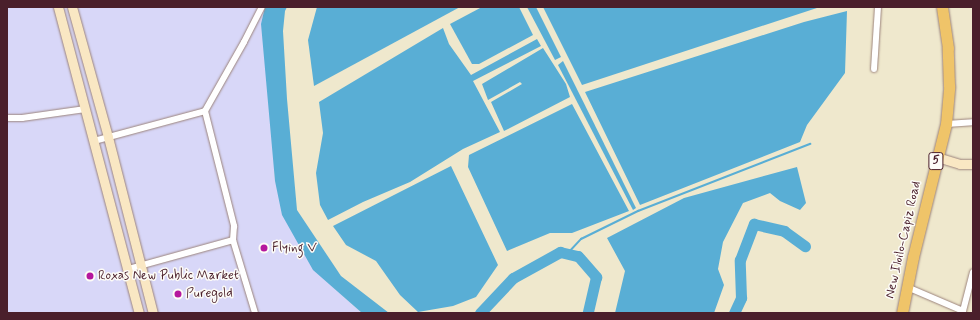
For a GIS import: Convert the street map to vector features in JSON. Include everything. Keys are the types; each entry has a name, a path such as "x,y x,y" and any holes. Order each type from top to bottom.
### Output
{"highway":[{"name":"New Iloilo-Capiz Road","path":"905,312 907,287 946,124 949,86 948,48 942,7"}],"street":[{"path":"58,7 139,313"},
{"path":"72,7 108,137 152,313"},
{"path":"255,313 233,240 234,226 205,111 262,7"},
{"path":"874,69 878,7"},
{"path":"7,118 22,118 85,109"},
{"path":"94,141 205,111"},
{"path":"946,124 973,122"},
{"path":"937,157 960,164 973,164"},
{"path":"128,269 233,240"},
{"path":"907,287 963,311 973,272"}],"shaded area":[{"path":"7,7 265,7 275,181 314,270 362,313 7,313"}],"water":[{"path":"265,7 287,7 285,11 283,31 287,99 297,210 341,276 389,313 362,313 313,270 282,215 275,181 261,24"},
{"path":"317,7 460,7 314,86 308,40"},
{"path":"482,7 519,7 533,35 479,64 472,64 450,24"},
{"path":"527,7 536,7 561,57 555,60"},
{"path":"543,7 820,7 582,85"},
{"path":"847,11 845,73 807,125 800,142 640,205 585,92 804,22"},
{"path":"443,28 449,44 471,75 537,39 541,46 473,81 500,132 463,149 410,182 363,202 328,220 320,205 316,173 323,133 319,102"},
{"path":"543,48 566,84 570,97 504,131 491,102 522,84 520,82 488,100 482,84"},
{"path":"563,61 636,208 633,210 558,65"},
{"path":"572,104 629,211 572,233 550,233 507,251 468,167 469,155"},
{"path":"451,166 498,265 476,297 453,306 418,312 400,295 376,261 346,245 333,226"},
{"path":"797,167 806,203 800,210 780,201 770,193 743,203 723,242 718,269 724,285 714,313 615,313 625,271 607,238 684,198"}],"waterway":[{"path":"567,254 581,239 638,211 810,144"},
{"path":"734,313 741,298 740,260 754,224 784,231 805,246"},
{"path":"480,313 513,278 560,252 578,256 596,277 588,313"}],"place":[{"name":"Flying V","path":"264,248"},
{"name":"Roxas New Public Market","path":"90,276"},
{"name":"Puregold","path":"178,294"}]}
